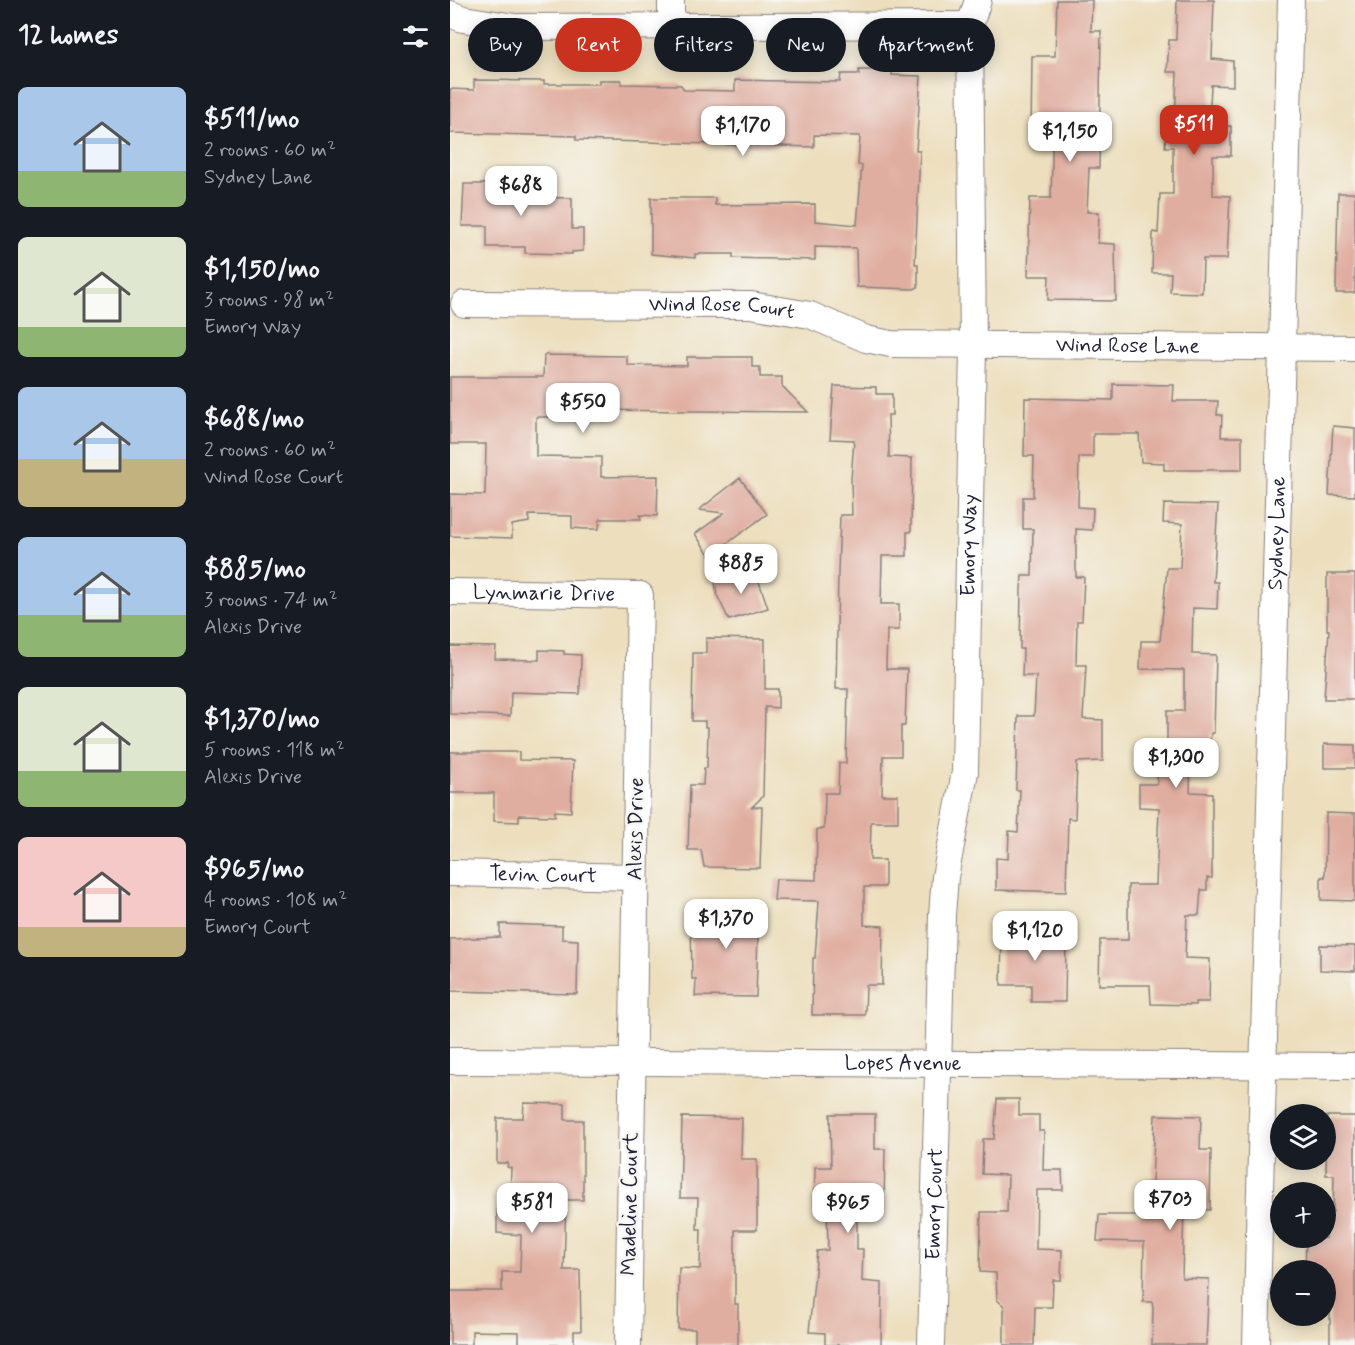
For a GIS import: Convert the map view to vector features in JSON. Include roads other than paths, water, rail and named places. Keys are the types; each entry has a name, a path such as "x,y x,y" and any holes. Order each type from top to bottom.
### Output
{"street":[{"path":"671,0 671,18"},
{"name":"Emory Way","path":"972,18 978,0"},
{"name":"Sydney Lane","path":"1256,1345 1284,348 1291,0"},
{"path":"450,14 463,20 515,27 654,28"},
{"path":"754,27 858,26"},
{"name":"Emory Way","path":"937,1064 944,886 964,772 973,346 970,72"},
{"name":"Wind Rose Court","path":"464,304 751,305 810,315 866,339 891,344 973,346"},
{"name":"Wind Rose Lane","path":"973,346 1355,348"},
{"name":"Lynmarie Drive","path":"450,592 640,595"},
{"name":"Alexis Drive","path":"632,1063 640,595"},
{"name":"Tevin Court","path":"450,873 635,877"},
{"name":"Lopes Avenue","path":"450,1062 1355,1066"},
{"name":"Madeline Court","path":"628,1345 632,1063"},
{"name":"Emory Court","path":"931,1345 937,1064"}]}
